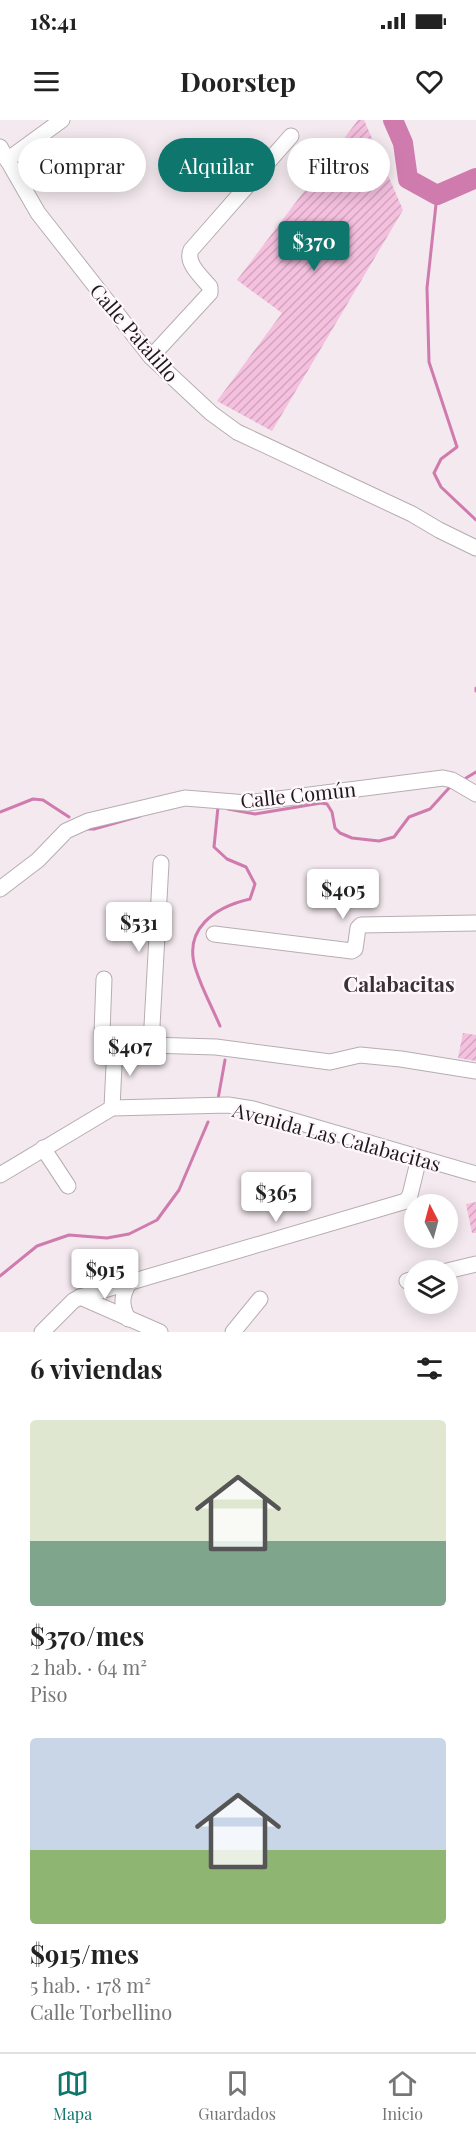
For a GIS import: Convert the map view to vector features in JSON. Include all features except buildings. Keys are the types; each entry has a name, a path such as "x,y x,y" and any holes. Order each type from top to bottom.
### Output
{"street":[{"path":"4,154 62,120"},
{"path":"151,357 210,293 210,287 189,261 191,250 291,135"},
{"name":"Calle Patalillo","path":"4,154 38,213 151,357 211,413 237,432 412,514 476,548"},
{"name":"Calle Común","path":"0,889 38,860 66,831 88,821 185,798 248,802 443,778 452,780 476,794"},
{"path":"151,1044 160,863"},
{"path":"214,934 352,951 355,949 357,928 361,925 476,923"},
{"path":"104,979 102,1033 108,1042 115,1044 216,1047 330,1062 360,1055 476,1071"},
{"path":"112,1108 115,1044"},
{"name":"Avenida Las Calabacitas","path":"0,1174 112,1108 228,1105 253,1108 476,1174"},
{"path":"44,1148 69,1186"},
{"path":"42,1332 80,1297 406,1201 410,1195 419,1158"},
{"path":"458,1268 476,1264"},
{"path":"128,1319 122,1303 124,1291 129,1284"},
{"path":"80,1297 151,1330"},
{"path":"233,1332 260,1299"}],"waterway":[{"path":"393,120 403,143 408,179 437,195 476,178"},
{"path":"437,195 427,288 429,362 457,447 441,459 434,473 441,487 476,520"},
{"path":"466,778 476,772"},
{"path":"228,809 255,814 321,803 327,804 332,812 335,828 340,833 352,838 379,841 394,837 409,817 430,809 449,788"},
{"path":"0,812 33,799 43,800 69,817"},
{"path":"218,807 214,847 227,859 246,867 255,884 250,899 225,908 205,922 194,943 193,956 196,970 220,1026"},
{"path":"87,829 140,816"},
{"path":"218,1099 225,1060"},
{"path":"0,1276 37,1246 69,1235 107,1238 129,1234 157,1220 179,1190 208,1122"}],"district":[{"name":"Calabacitas","path":"399,983"}]}
